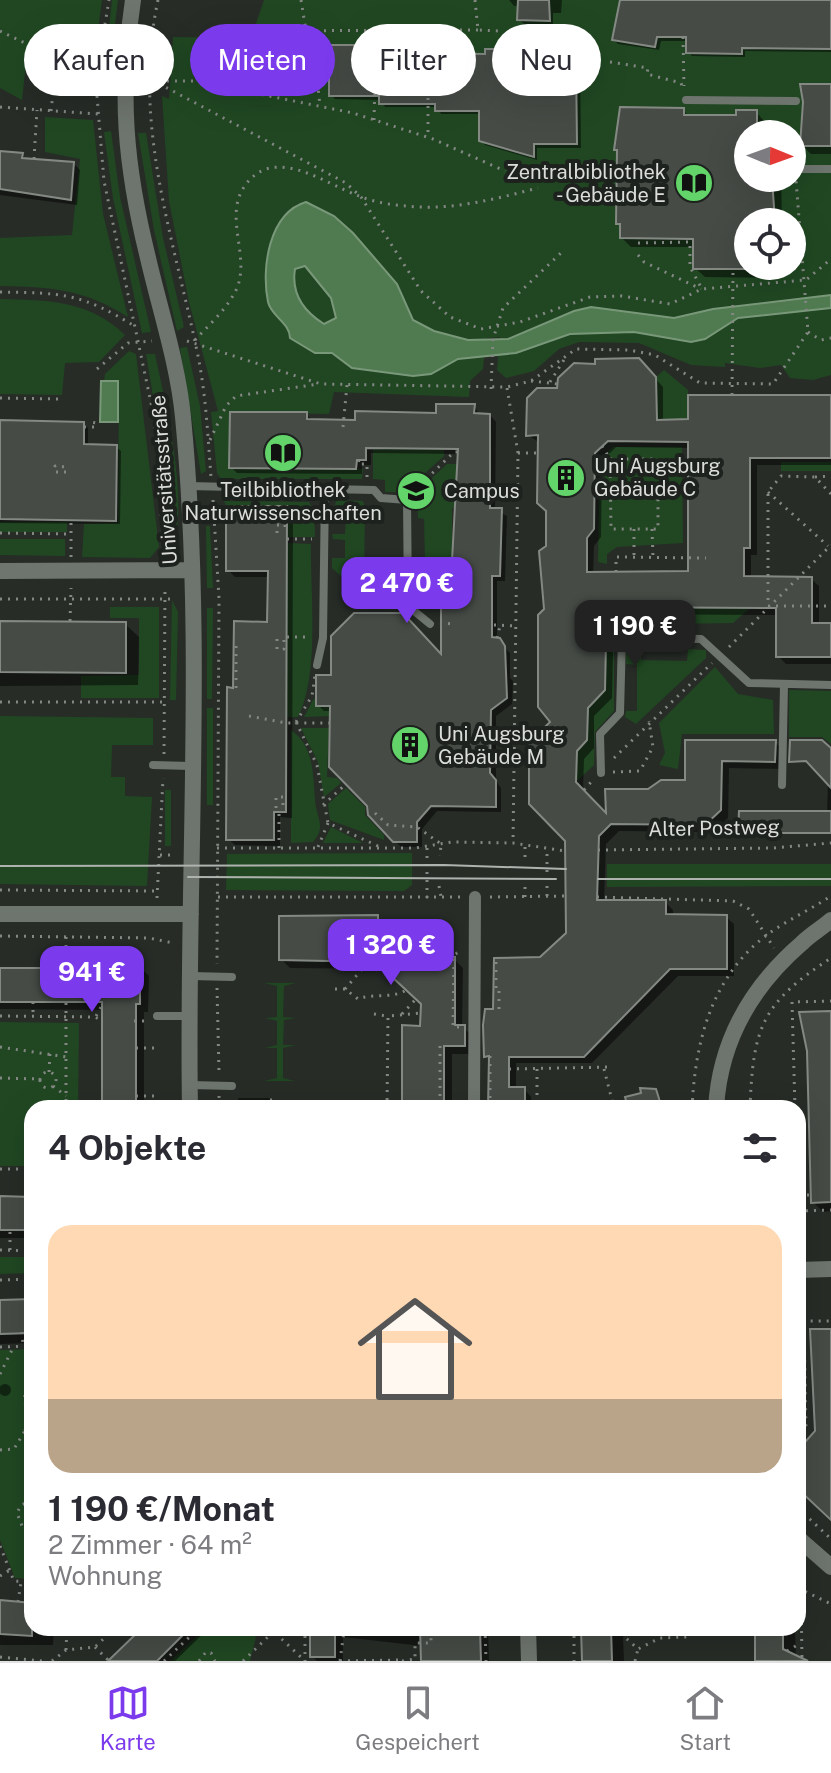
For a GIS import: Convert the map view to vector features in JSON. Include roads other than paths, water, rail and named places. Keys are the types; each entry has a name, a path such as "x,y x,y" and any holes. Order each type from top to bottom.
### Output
{"street":[{"name":"Universitätsstraße","path":"130,24 133,0"},
{"name":"Universitätsstraße","path":"125,96 129,162 183,414 188,486 191,570 190,1100"},
{"path":"0,571 191,570"},
{"path":"474,1100 475,897"},
{"path":"0,914 191,914"},
{"path":"717,1100 722,1063 739,1016 783,960 830,922"},
{"path":"806,1270 831,1269"},
{"path":"806,1545 831,1567"},
{"path":"528,1636 529,1661"}],"lane":[{"path":"685,97 796,101"},
{"path":"806,169 831,169"},
{"path":"188,486 374,490 381,498 407,500 408,606 430,624"},
{"path":"317,665 323,638 325,489"},
{"path":"601,773 600,734 620,713 622,637 701,639 749,683 831,685"},
{"path":"782,785 784,685"},
{"path":"153,765 191,766"},
{"path":"191,976 232,977"},
{"path":"157,1016 191,1016"},
{"path":"190,1085 232,1086"}],"tram line":[{"path":"0,866 444,865 566,869"},
{"path":"188,877 556,879"},
{"path":"598,879 831,879"}],"place":[{"name":"Zentralbibliothek - Gebäude E","path":"694,183"},
{"name":"Teilbibliothek Naturwissenschaften","path":"283,453"},
{"name":"Uni Augsburg Gebäude C","path":"566,478"},
{"name":"Campus","path":"416,491"},
{"name":"Uni Augsburg Gebäude M","path":"410,745"}]}
